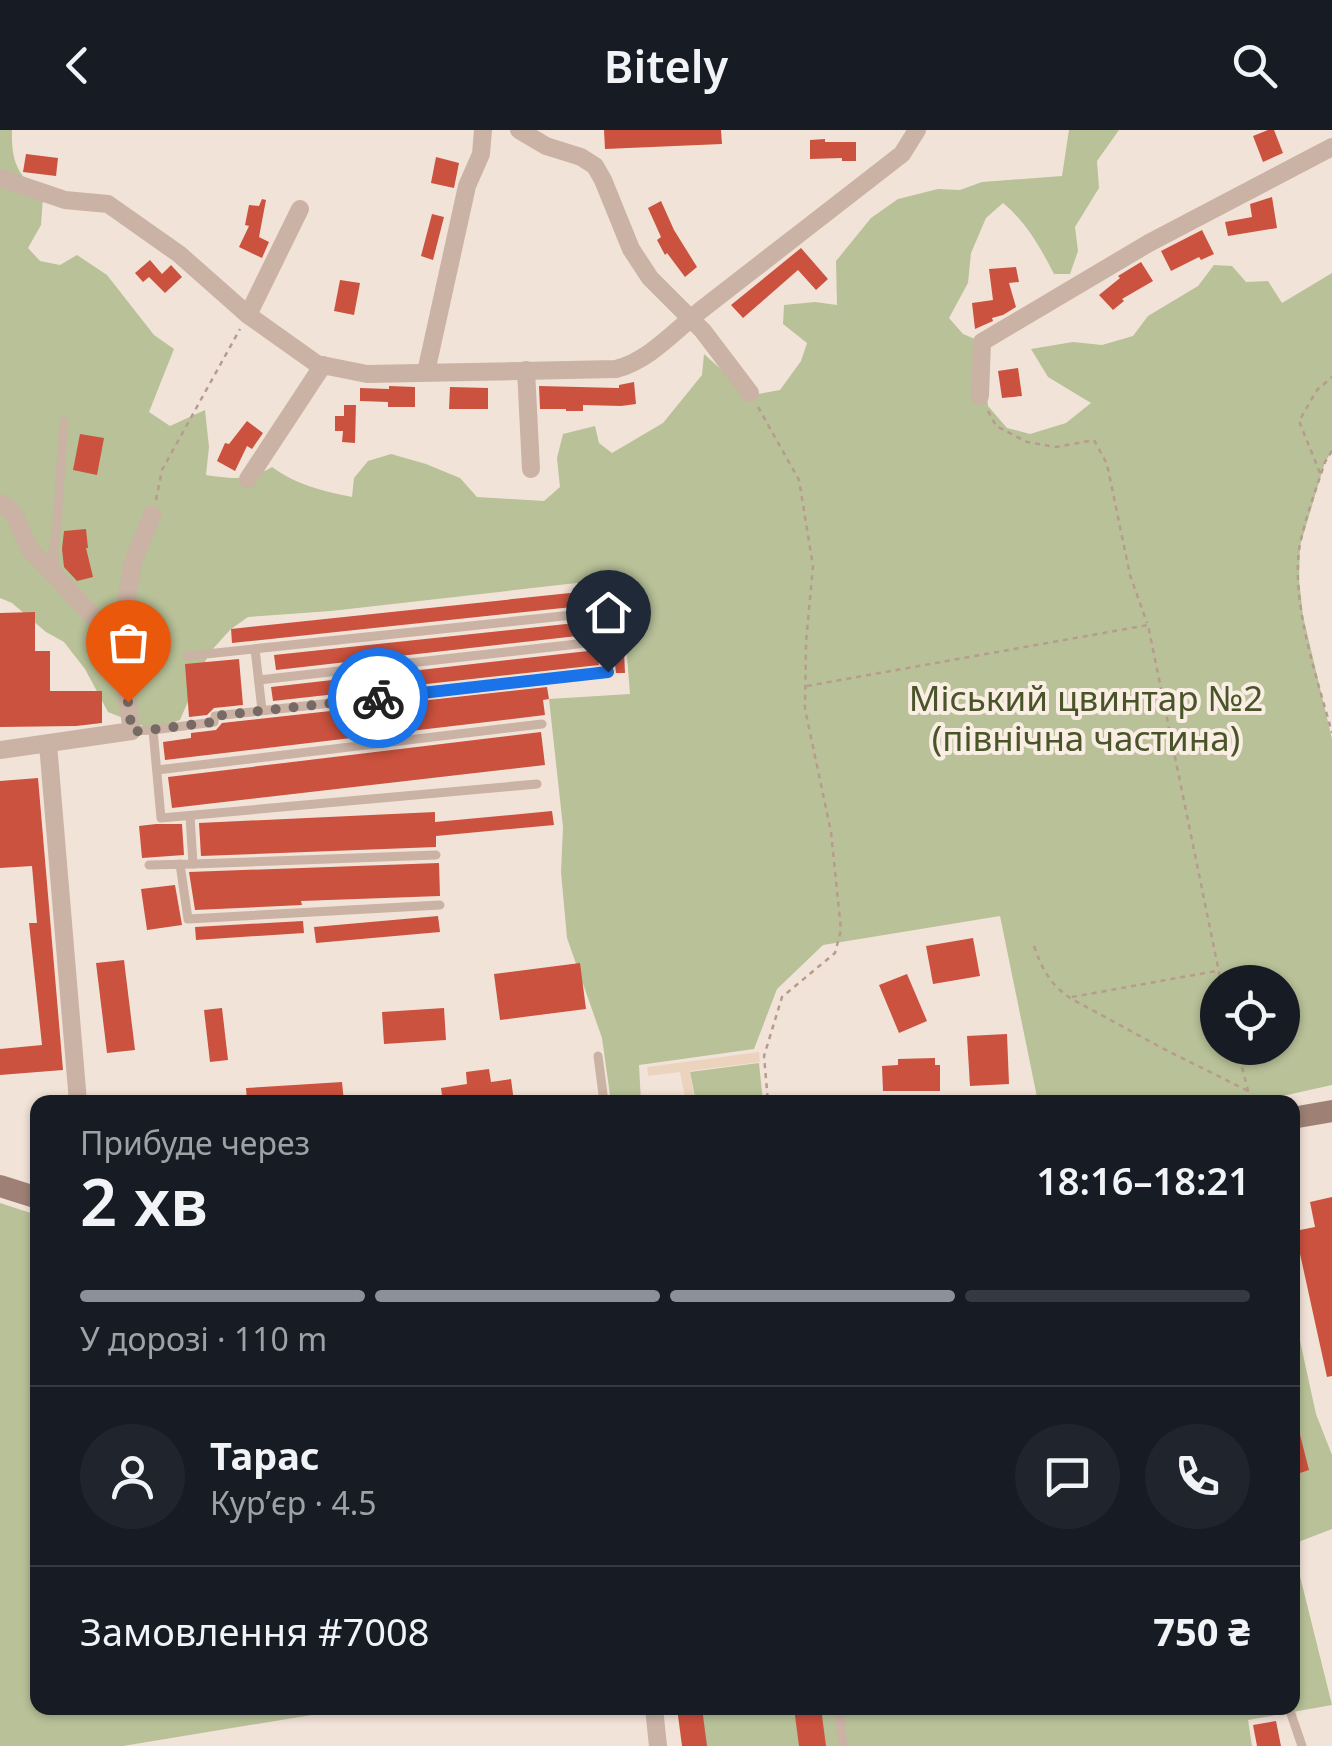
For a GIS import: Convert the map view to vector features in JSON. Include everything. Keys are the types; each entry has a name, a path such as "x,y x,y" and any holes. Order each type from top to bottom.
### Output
{"street":[{"path":"426,372 467,186 481,154 483,130"},
{"path":"519,130 595,166 631,249 650,278 703,331 750,393"},
{"path":"0,178 65,200 108,204 179,254 248,314 317,364 367,374 616,369 632,365 902,154 917,130"},
{"path":"980,396 982,342 1149,243 1332,147"},
{"path":"248,314 300,209"},
{"path":"248,479 323,365"},
{"path":"526,370 530,469"},
{"path":"0,503 13,512 29,548 120,644"},
{"path":"0,750 132,732 120,644 134,562 152,514"},
{"path":"48,744 77,1095"},
{"path":"1300,1117 1332,1111"},
{"path":"0,1186 30,1195"},
{"path":"655,1715 658,1746"}],"lane":[{"path":"58,580 53,552 64,420"},
{"path":"132,732 214,722 215,716 262,710 608,672 602,612 186,656"},
{"path":"258,680 604,640"},
{"path":"255,649 262,710"},
{"path":"157,770 542,724"},
{"path":"153,730 161,818 536,784"},
{"path":"190,816 193,864"},
{"path":"149,865 436,855"},
{"path":"180,864 188,919 440,905"},
{"path":"598,1056 603,1095"},
{"path":"840,1715 844,1746"},
{"path":"1291,1715 1302,1746"}],"path":[{"path":"152,514 162,470 248,314"},
{"path":"1321,474 1299,420 1317,390 1332,377"},
{"path":"750,393 798,480 813,566 805,709 831,832 841,930 835,953 782,997 762,1056 767,1095"},
{"path":"980,396 996,426 1027,442 1056,447 1094,440 1107,464 1130,575 1148,625 1218,965"},
{"path":"1332,450 1300,546 1299,599 1332,733"},
{"path":"806,686 1148,625"},
{"path":"1034,946 1049,979 1070,998 1248,1090"},
{"path":"1070,998 1200,974"},
{"path":"1241,1065 1249,1095"}],"green space":[{"name":"Міський цвинтар №2 (північна частина)","path":"0,130 12,130 18,168 43,197 41,225 28,248 40,261 60,265 77,255 107,275 154,335 174,349 149,412 170,426 205,410 209,447 206,475 240,478 272,467 310,486 352,497 354,478 368,461 391,454 460,478 477,497 544,501 560,487 557,458 563,434 595,426 599,443 612,453 663,423 702,375 704,354 758,394 780,390 801,361 807,343 783,324 784,305 837,305 836,261 871,218 898,199 938,189 960,190 982,182 1062,176 1069,130 1119,130 1097,161 1099,188 1075,227 1078,251 1070,274 1054,274 1026,227 1003,203 986,218 971,253 968,283 949,318 963,334 982,342 988,406 1007,428 1030,434 1066,423 1091,403 1048,377 1031,349 1073,342 1102,345 1133,336 1148,316 1198,286 1214,265 1232,266 1246,282 1268,281 1282,303 1332,273 1332,451 1325,462 1300,546 1299,579 1303,616 1332,739 1332,1085 1287,1095 1037,1095 1000,916 823,945 777,989 754,1049 639,1065 641,1095 610,1095 602,1038 567,938 561,872 563,827 549,699 630,694 621,578 248,617 209,653 180,720 153,730 108,712 85,669 64,642 12,603 0,598"},
{"path":"759,1063 762,1095 695,1095 690,1072"},
{"path":"0,1203 30,1213 30,1715 311,1715 123,1746 0,1746"},
{"path":"1300,1341 1316,1414 1332,1455 1332,1529 1300,1541"},
{"path":"1300,1576 1332,1705 1300,1711"},
{"path":"679,1715 1276,1715 1248,1720 1252,1746 683,1746"}],"shaded area":[{"path":"759,1052 760,1062 690,1071 694,1095 685,1095 680,1072 648,1076 647,1067"}],"building":[{"path":"604,130 721,130 722,144 605,149"},
{"path":"1274,130 1283,153 1263,162 1253,136"},
{"path":"810,140 856,142 856,161 810,159"},
{"path":"26,154 58,158 56,176 23,172"},
{"path":"436,157 459,163 454,188 431,183"},
{"path":"1272,197 1277,228 1228,236 1225,222 1252,217 1250,204"},
{"path":"262,199 266,200 259,237 269,242 262,258 239,247 249,226 245,225 249,205 259,206"},
{"path":"661,201 697,267 685,277 657,240 661,237 648,208"},
{"path":"432,214 444,217 433,260 421,256"},
{"path":"1202,230 1214,254 1171,271 1161,251"},
{"path":"801,248 828,279 816,290 798,270 743,318 731,305"},
{"path":"150,260 162,274 171,265 182,277 165,293 149,277 143,282 135,273"},
{"path":"1141,262 1153,281 1122,299 1113,310 1099,295 1118,276"},
{"path":"1016,267 1019,282 1009,283 1016,307 975,329 972,303 993,300 989,269"},
{"path":"340,280 360,283 354,315 334,311"},
{"path":"1018,368 1022,396 1002,398 998,371"},
{"path":"634,382 636,404 583,405 583,411 540,409 539,386 619,388"},
{"path":"415,387 415,407 360,401 360,388"},
{"path":"450,387 488,388 488,409 449,409"},
{"path":"344,405 356,405 355,443 342,442 343,431 335,431 335,416 344,416"},
{"path":"247,421 263,433 252,449 247,446 235,471 217,461 225,443 229,444"},
{"path":"80,434 104,438 97,475 73,470"},
{"path":"86,529 93,577 77,581 64,567 64,531"},
{"path":"608,589 610,611 622,611 625,673 616,673 609,611 601,604 232,643 231,629"},
{"path":"35,612 35,651 50,651 50,691 102,691 102,723 0,727 0,613"},
{"path":"594,621 595,634 276,670 274,655"},
{"path":"597,650 599,665 273,701 271,687"},
{"path":"239,659 243,705 214,708 207,715 189,717 185,664"},
{"path":"547,687 549,699 543,700 545,715 165,760 163,742 216,730 222,723"},
{"path":"541,732 545,765 172,808 168,777"},
{"path":"38,778 63,1070 0,1075 0,1049 42,1045 29,923 37,923 32,866 0,868 0,781"},
{"path":"552,811 554,825 436,836 436,847 201,856 199,823 435,812 435,822"},
{"path":"182,824 184,855 142,858 139,826"},
{"path":"439,863 440,896 195,910 189,872"},
{"path":"175,885 182,925 147,930 141,889"},
{"path":"438,916 440,932 316,943 314,927"},
{"path":"303,921 304,933 196,940 195,927"},
{"path":"973,938 980,976 933,984 926,946"},
{"path":"124,960 135,1050 107,1053 96,963"},
{"path":"580,963 586,1009 500,1020 494,974"},
{"path":"907,974 927,1021 899,1033 879,985"},
{"path":"222,1008 228,1060 210,1062 204,1010"},
{"path":"444,1008 446,1040 384,1044 382,1012"},
{"path":"1007,1034 1009,1084 970,1086 967,1036"},
{"path":"935,1058 935,1065 940,1065 940,1091 883,1091 882,1066 898,1065 898,1059"},
{"path":"489,1069 491,1082 511,1079 513,1095 442,1095 441,1088 467,1084 466,1072"},
{"path":"342,1082 343,1095 246,1095 246,1088"},
{"path":"1332,1197 1332,1376 1327,1377 1300,1254 1300,1230 1315,1227 1310,1202"},
{"path":"1300,1435 1309,1470 1300,1473"},
{"path":"678,1715 703,1715 707,1746 682,1746"},
{"path":"795,1715 822,1715 826,1746 799,1746"},
{"path":"1276,1721 1281,1746 1257,1746 1253,1725"}],"way so far":[{"path":"128,702 132,732 214,722 215,716 378,698"}],"route":[{"path":"378,698 608,672"}]}
